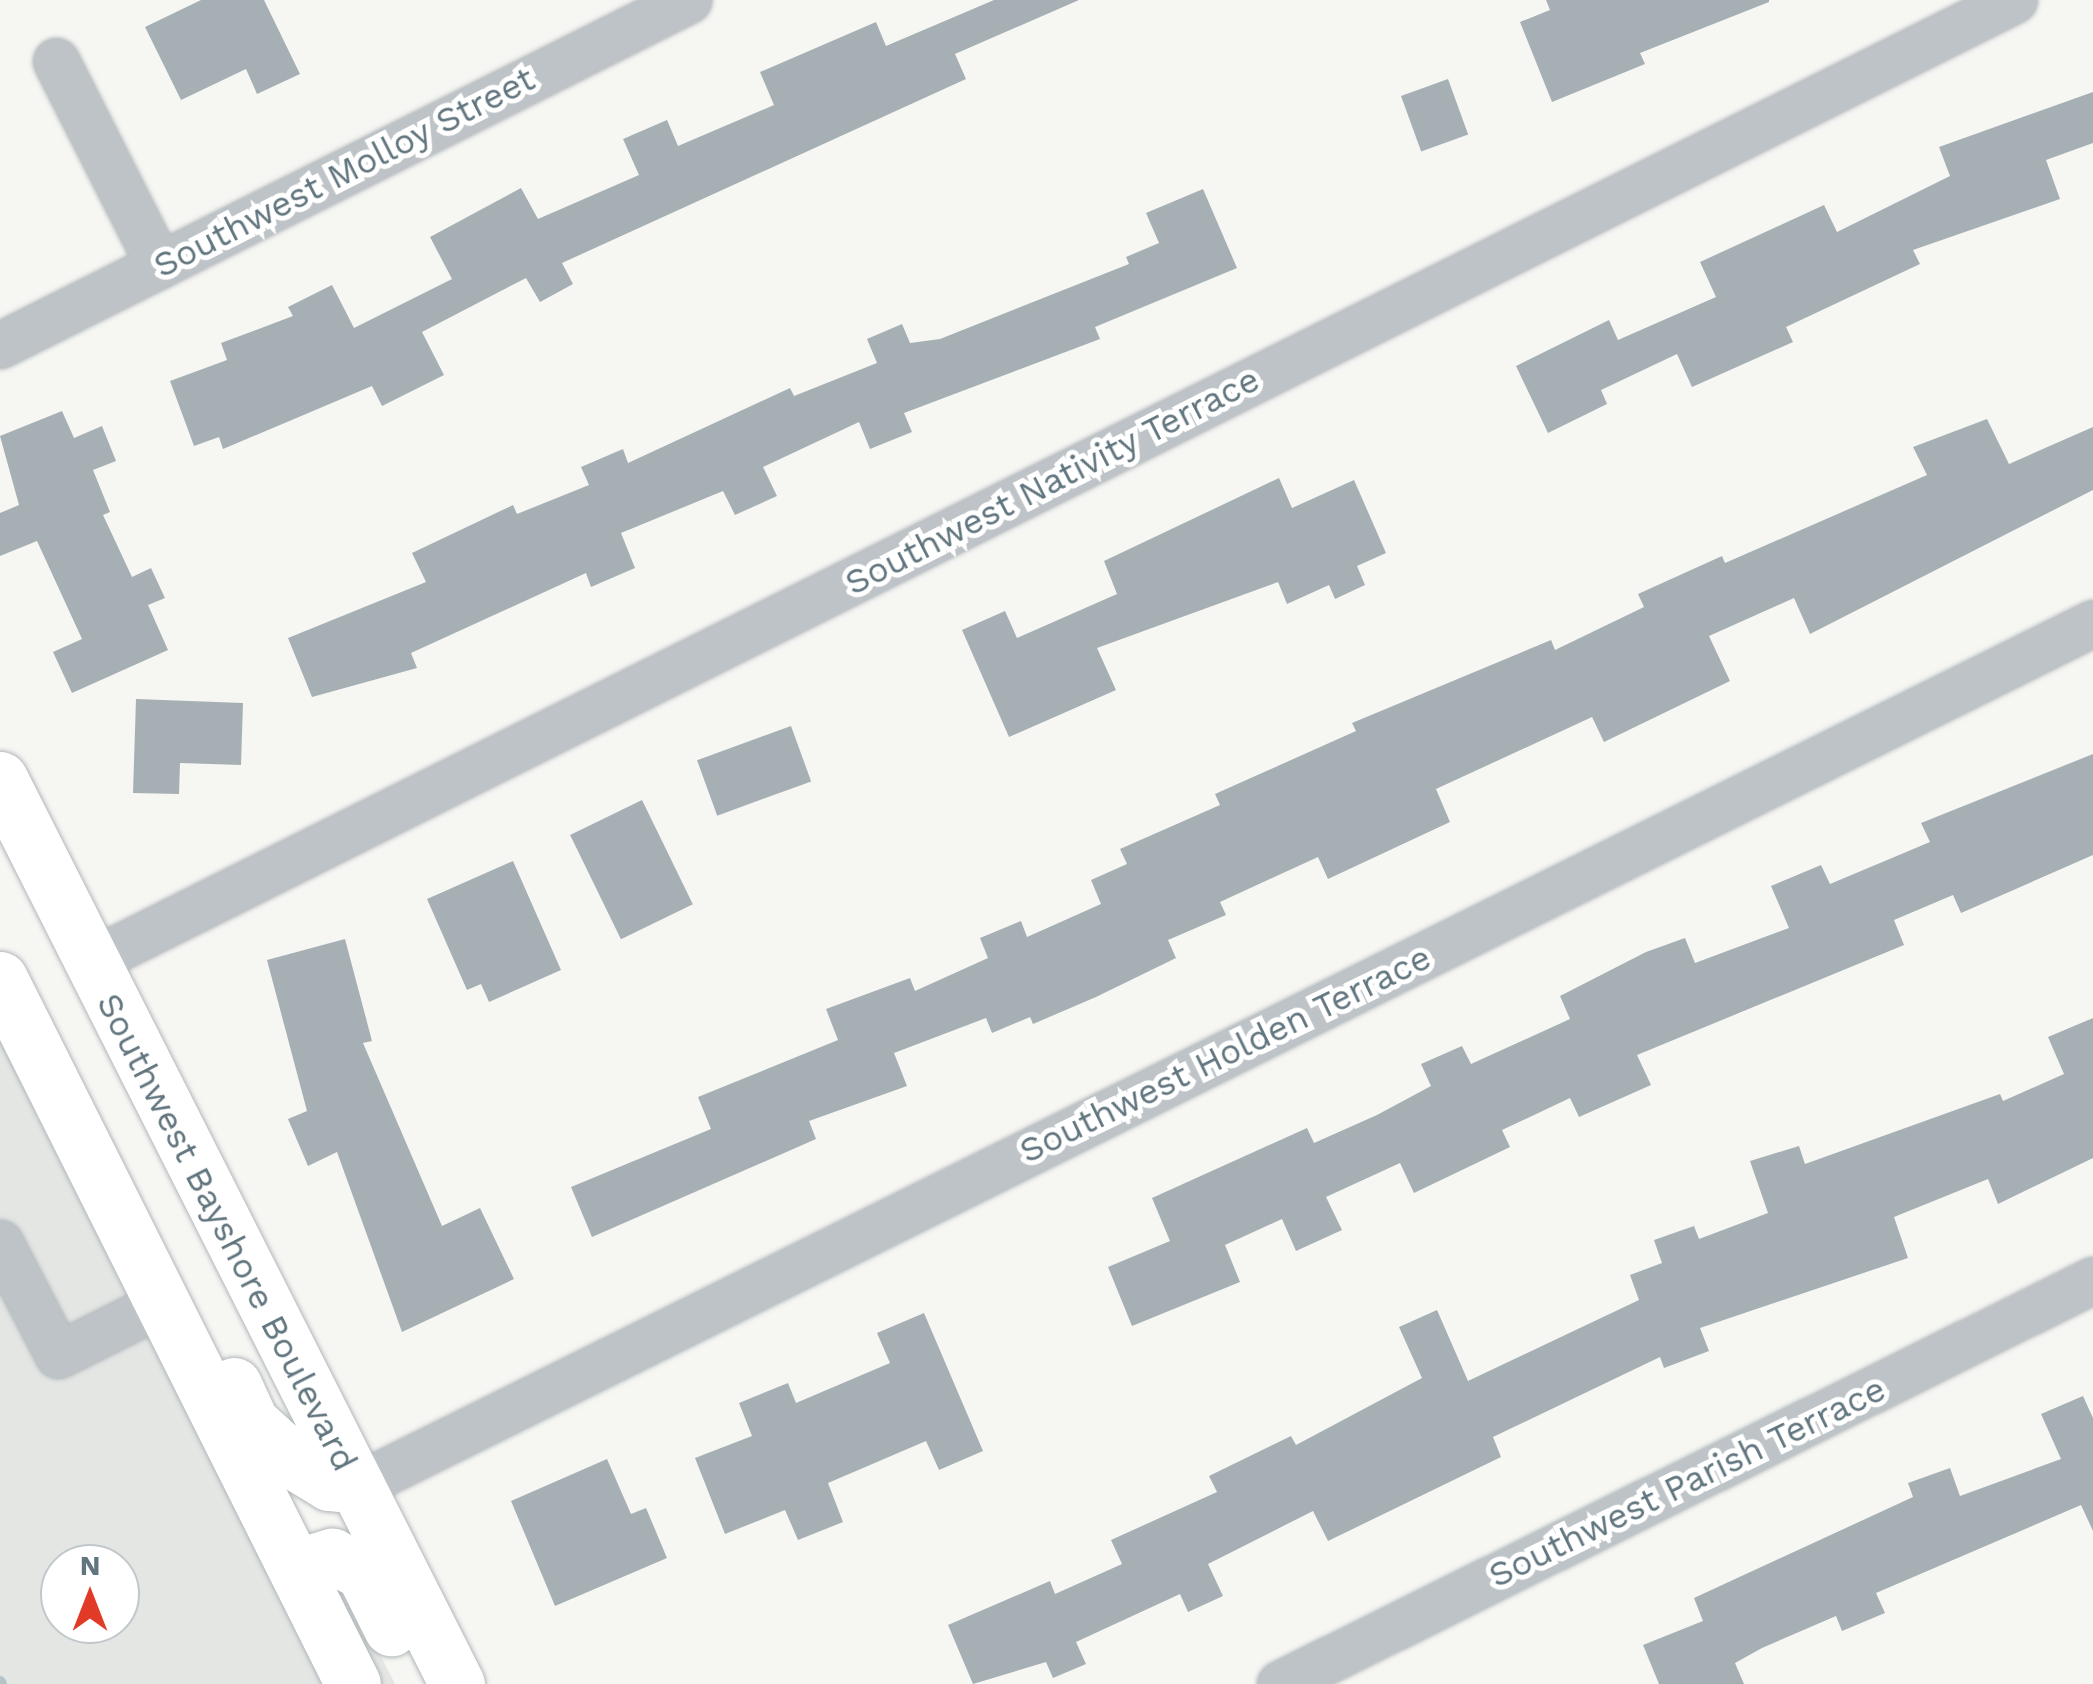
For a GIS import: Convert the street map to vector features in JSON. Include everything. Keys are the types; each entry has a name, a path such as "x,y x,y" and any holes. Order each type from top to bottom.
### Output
{"main road":[{"name":"Southwest Bayshore Boulevard","path":"0,778 456,1684"},
{"path":"0,978 353,1684"},
{"path":"63,1105 109,1127 251,1422 296,1464 329,1483 357,1486"},
{"path":"294,1568 332,1556 363,1572 420,1684"}],"street":[{"name":"Southwest Molloy Street","path":"0,345 688,0"},
{"name":"Southwest Nativity Terrace","path":"90,962 2014,0"},
{"path":"56,62 159,265"},
{"name":"Southwest Holden Terrace","path":"357,1486 2093,623"},
{"path":"0,1242 58,1356 162,1303"},
{"name":"Southwest Parish Terrace","path":"1280,1684 2093,1280"}],"shaded area":[{"path":"0,1029 39,1106 36,1118 48,1124 328,1684 0,1684"},
{"path":"330,1581 348,1591 395,1684 378,1684"}],"building":[{"path":"201,0 264,0 300,74 257,94 246,69 181,100 145,27"},
{"path":"994,0 1079,0 955,54 966,79 562,263 573,284 540,302 526,278 422,332 444,375 382,406 372,386 223,449 219,437 194,446 170,381 227,360 221,343 293,316 288,307 332,285 354,328 452,279 430,237 521,188 538,219 639,175 623,139 667,120 678,146 774,105 760,72 876,22 886,46"},
{"path":"1546,0 1769,2 1640,53 1645,64 1552,102 1520,22 1550,10"},
{"path":"1448,79 1468,134 1421,152 1401,96"},
{"path":"2093,92 2093,143 2046,160 2060,199 1913,250 1920,264 1786,327 1793,342 1692,387 1677,354 1601,390 1607,404 1548,433 1516,366 1609,320 1618,340 1716,297 1700,262 1824,205 1837,232 1950,176 1939,147"},
{"path":"1203,189 1237,268 1095,327 1100,339 904,413 912,432 870,449 859,422 763,467 777,496 735,515 723,491 621,533 635,568 591,587 586,573 411,653 417,668 312,697 288,638 426,582 412,553 513,505 517,514 589,485 581,467 623,449 628,463 790,388 794,396 877,363 867,339 902,324 910,343 940,339 1129,264 1126,257 1159,243 1146,213"},
{"path":"62,411 74,438 102,426 116,461 93,470 110,512 103,515 132,577 151,568 165,598 148,605 168,650 72,693 53,652 82,639 37,541 0,556 0,513 19,505 0,436"},
{"path":"1987,419 2009,464 2093,427 2093,490 1810,634 1794,598 1709,636 1730,681 1604,742 1592,717 1436,789 1450,822 1328,879 1318,857 1220,902 1226,915 1168,940 1176,958 1096,997 1033,1024 1030,1017 992,1033 986,1018 894,1053 907,1086 809,1121 816,1139 592,1237 571,1187 711,1129 698,1097 838,1040 826,1009 910,978 915,991 988,958 980,938 1021,921 1027,937 1101,904 1091,880 1127,864 1120,849 1220,805 1215,794 1356,731 1352,723 1551,640 1555,650 1644,607 1638,594 1722,556 1725,563 1927,475 1913,447"},
{"path":"1279,478 1292,508 1354,480 1386,553 1357,566 1365,585 1335,599 1329,585 1287,604 1278,582 1097,648 1116,690 1009,737 962,630 1005,611 1017,638 1117,594 1104,561"},
{"path":"136,699 243,703 241,765 180,763 179,794 133,793"},
{"path":"791,726 811,781 717,816 697,760"},
{"path":"2093,754 2093,855 1961,913 1953,895 1894,920 1904,945 1637,1055 1651,1085 1579,1117 1570,1098 1502,1130 1510,1147 1414,1193 1400,1163 1326,1197 1342,1230 1296,1251 1282,1219 1225,1245 1240,1282 1132,1326 1108,1267 1170,1241 1152,1198 1307,1128 1314,1143 1377,1115 1431,1086 1421,1064 1462,1046 1471,1064 1570,1019 1560,996 1646,952 1685,938 1695,963 1789,928 1771,886 1821,865 1830,884 1930,842 1921,823"},
{"path":"642,800 693,904 621,939 570,835"},
{"path":"513,861 561,970 489,1002 481,984 467,990 427,899"},
{"path":"345,939 372,1041 363,1043 442,1226 480,1208 514,1279 402,1332 337,1152 308,1166 288,1119 307,1111 267,960"},
{"path":"2093,1018 2093,1158 1998,1204 1988,1179 1894,1217 1908,1258 1700,1328 1709,1351 1664,1368 1660,1357 1493,1437 1501,1457 1328,1541 1313,1511 1208,1564 1223,1596 1188,1612 1180,1594 1076,1642 1086,1664 1053,1678 1046,1662 973,1684 948,1625 1050,1581 1055,1594 1122,1564 1111,1540 1217,1492 1209,1476 1291,1436 1296,1445 1422,1378 1399,1327 1437,1310 1468,1381 1639,1300 1630,1275 1662,1263 1654,1240 1694,1226 1699,1239 1768,1213 1750,1161 1799,1146 1805,1164 2000,1094 2003,1101 2064,1074 2048,1037"},
{"path":"924,1313 983,1451 939,1470 926,1441 828,1483 843,1522 798,1540 785,1510 725,1534 695,1458 752,1436 739,1403 788,1383 796,1403 890,1363 877,1333"},
{"path":"2083,1396 2093,1418 2093,1531 2081,1505 1876,1593 1885,1613 1842,1631 1836,1616 1762,1648 1735,1663 1744,1684 1659,1684 1643,1645 1703,1621 1694,1598 1913,1497 1908,1483 1950,1468 1960,1496 2061,1459 2041,1414"},
{"path":"607,1459 631,1514 646,1508 667,1558 555,1606 511,1501"}]}
